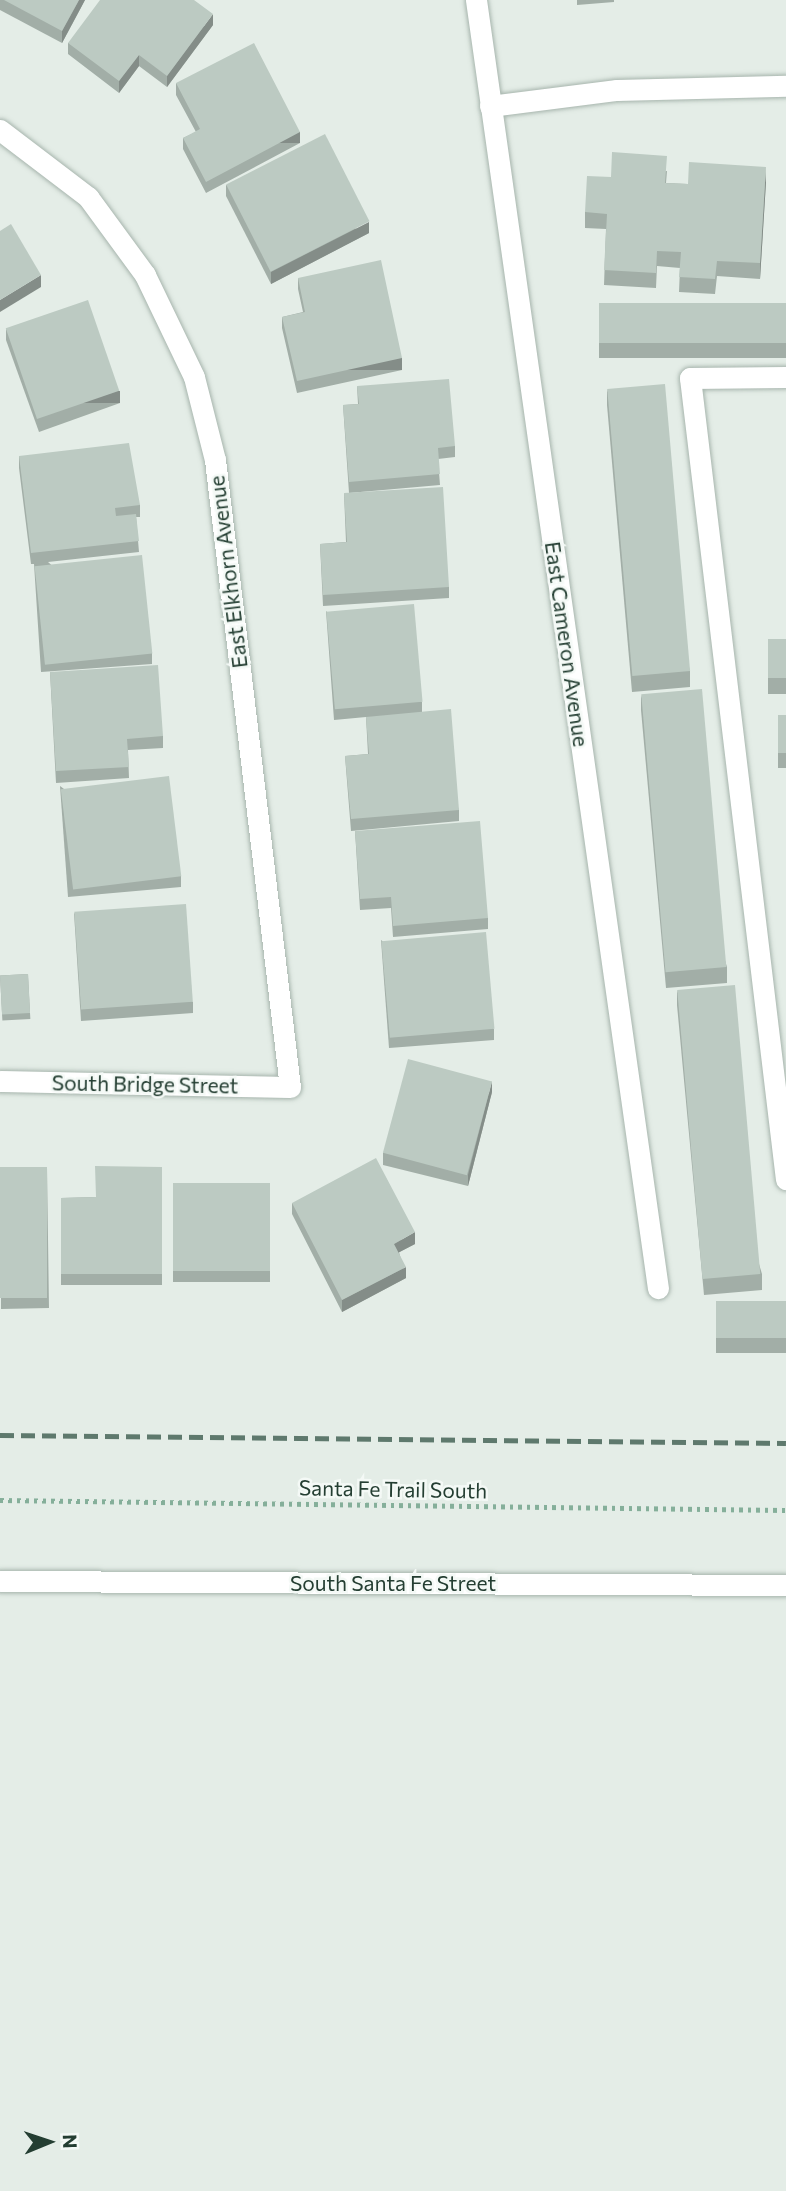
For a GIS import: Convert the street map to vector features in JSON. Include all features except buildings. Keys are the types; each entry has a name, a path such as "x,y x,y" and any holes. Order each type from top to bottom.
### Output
{"street":[{"name":"East Cameron Avenue","path":"476,0 659,1288"},
{"path":"490,106 617,90 786,86"},
{"name":"East Elkhorn Avenue","path":"0,130 88,197 145,275 194,377 215,460 290,1087"},
{"path":"786,377 691,378 786,1179"},
{"name":"South Bridge Street","path":"0,1081 290,1087"},
{"name":"South Santa Fe Street","path":"0,1581 786,1585"}],"path":[{"name":"Santa Fe Trail South","path":"0,1500 786,1510"}],"railway":[{"path":"0,1435 786,1443"}]}
